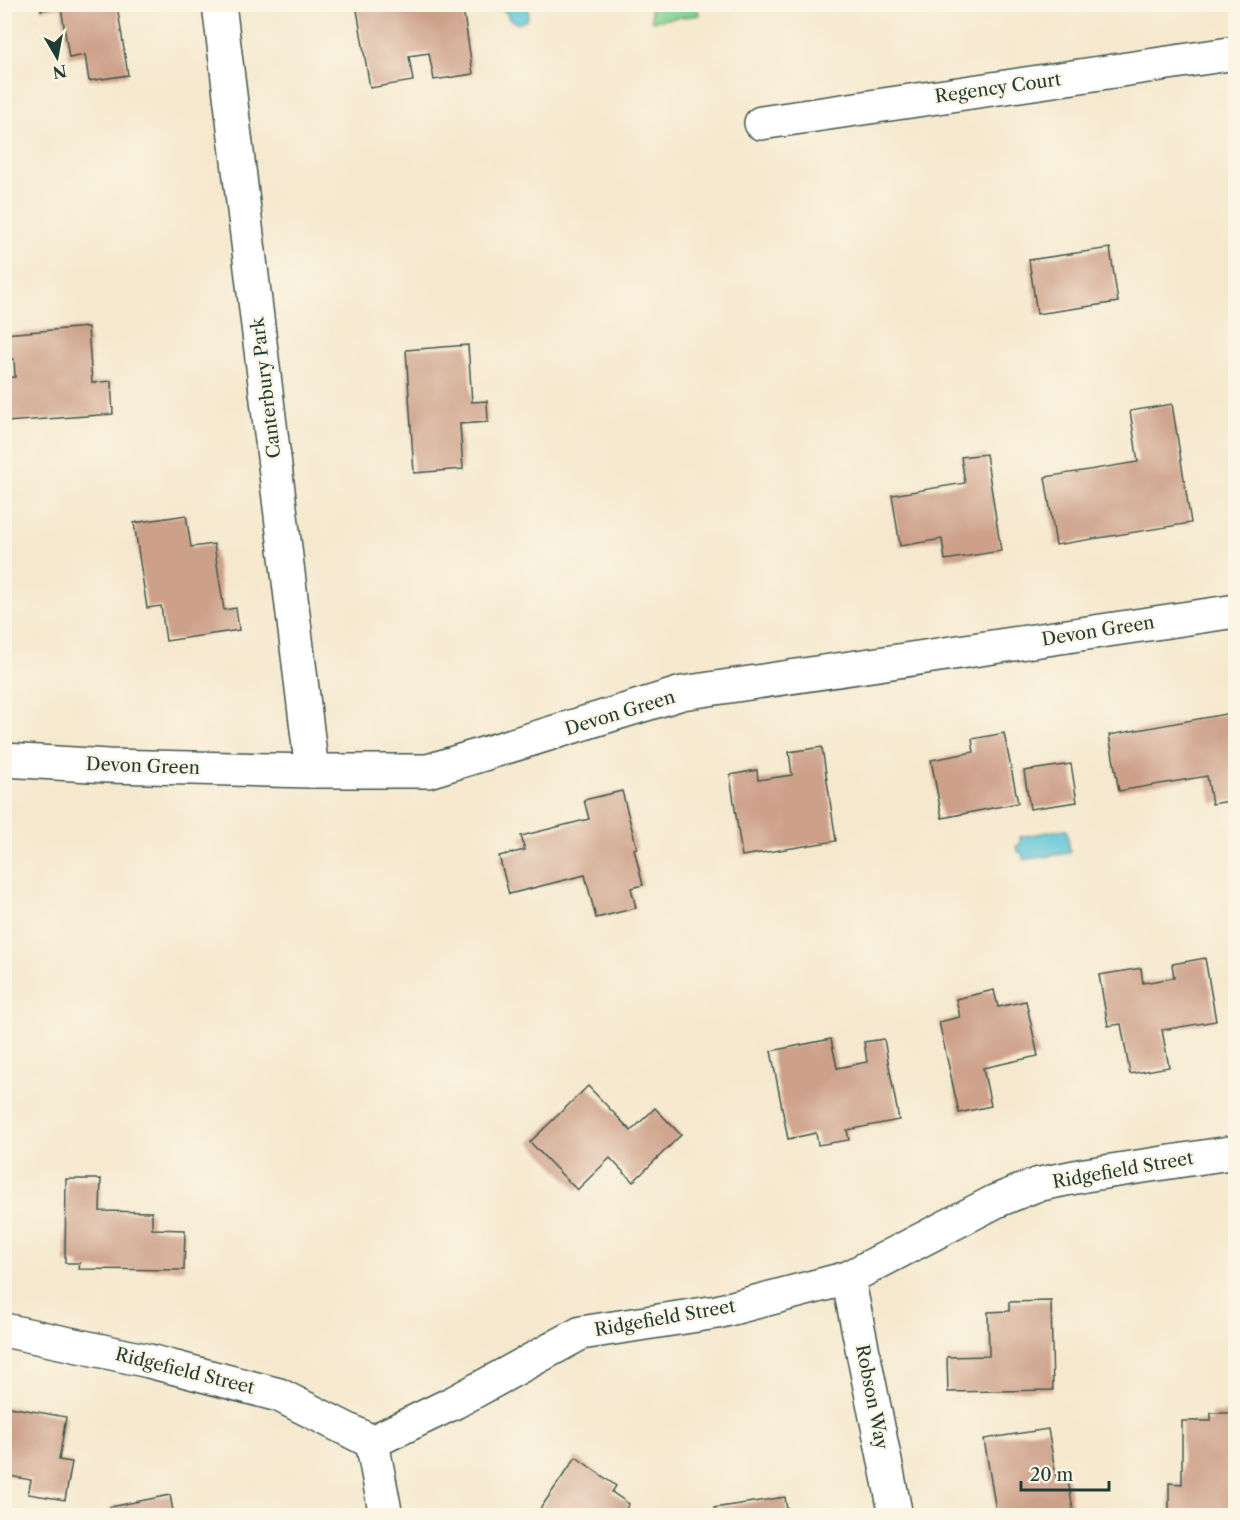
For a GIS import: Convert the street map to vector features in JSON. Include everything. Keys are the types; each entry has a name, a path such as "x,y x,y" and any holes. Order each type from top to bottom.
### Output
{"street":[{"name":"Canterbury Park","path":"219,4 312,771"},
{"name":"Regency Court","path":"761,123 1236,52"},
{"name":"Devon Green","path":"4,760 108,766 312,771 428,771 682,693 1236,611"},
{"name":"Ridgefield Street","path":"4,1330 149,1360 279,1395 372,1442 455,1402 581,1333 717,1312 848,1278 996,1201 1036,1185 1096,1173 1236,1152"},
{"name":"Robson Way","path":"848,1278 896,1515"},
{"path":"372,1442 386,1515"}],"green space":[{"path":"650,5 697,5 699,15 652,21"}],"water":[{"path":"488,5 527,5 529,13 527,20 518,24 509,19 502,9"},
{"path":"1065,829 1070,852 1068,853 1024,860 1021,852 1018,852 1016,846 1020,845 1020,837"}],"building":[{"path":"384,4 437,4 438,12 463,8 473,74 434,80 429,53 409,56 413,81 370,88 357,10 385,6"},
{"path":"40,5 117,5 128,75 89,81 85,55 69,58 61,7 41,10"},
{"path":"1110,248 1118,302 1037,314 1029,260"},
{"path":"88,327 92,383 111,381 113,414 6,422 4,378 15,377 14,359 4,360 4,334"},
{"path":"468,345 472,402 487,401 488,422 460,424 463,469 414,473 406,350"},
{"path":"1172,404 1191,523 1056,545 1045,477 1138,462 1130,411"},
{"path":"986,454 1001,551 945,560 942,539 900,546 892,495 965,483 961,457"},
{"path":"186,515 191,547 214,544 224,610 236,608 239,630 166,641 161,606 147,608 134,523"},
{"path":"1231,713 1236,737 1236,800 1212,804 1207,776 1119,791 1109,735"},
{"path":"1004,733 1018,803 942,818 931,760 974,752 972,739"},
{"path":"822,747 836,841 742,856 730,775 757,770 758,780 792,775 789,752"},
{"path":"1071,764 1077,802 1030,809 1024,771"},
{"path":"622,791 637,848 634,849 643,885 631,888 636,908 596,918 585,875 509,894 499,856 525,850 521,836 589,819 584,800"},
{"path":"1205,958 1216,1021 1162,1030 1169,1067 1130,1074 1121,1024 1108,1026 1099,975 1141,968 1143,983 1174,978 1172,964"},
{"path":"994,990 998,1007 1026,1001 1038,1056 983,1068 991,1106 959,1113 939,1022 960,1017 956,999"},
{"path":"831,1039 837,1068 867,1062 864,1042 884,1039 899,1120 847,1130 849,1140 818,1145 816,1133 788,1139 771,1051"},
{"path":"588,1086 631,1131 655,1108 681,1135 633,1182 610,1158 577,1190 530,1142"},
{"path":"66,1179 101,1179 100,1211 152,1212 152,1229 185,1230 184,1270 79,1269 80,1263 65,1263"},
{"path":"1051,1301 1053,1390 948,1392 947,1357 989,1356 988,1312 1009,1311 1009,1302"},
{"path":"4,1406 66,1417 59,1460 72,1462 65,1500 28,1494 31,1480 4,1475"},
{"path":"1211,1413 1236,1413 1236,1516 1169,1516 1169,1483 1182,1484 1182,1421 1211,1421"},
{"path":"1048,1429 1056,1476 1067,1474 1074,1516 980,1516 980,1514 996,1511 984,1439"},
{"path":"576,1457 616,1486 612,1492 629,1504 621,1516 535,1516"},
{"path":"170,1495 174,1516 112,1516 110,1507"},
{"path":"785,1497 788,1516 715,1516 714,1508"}]}
